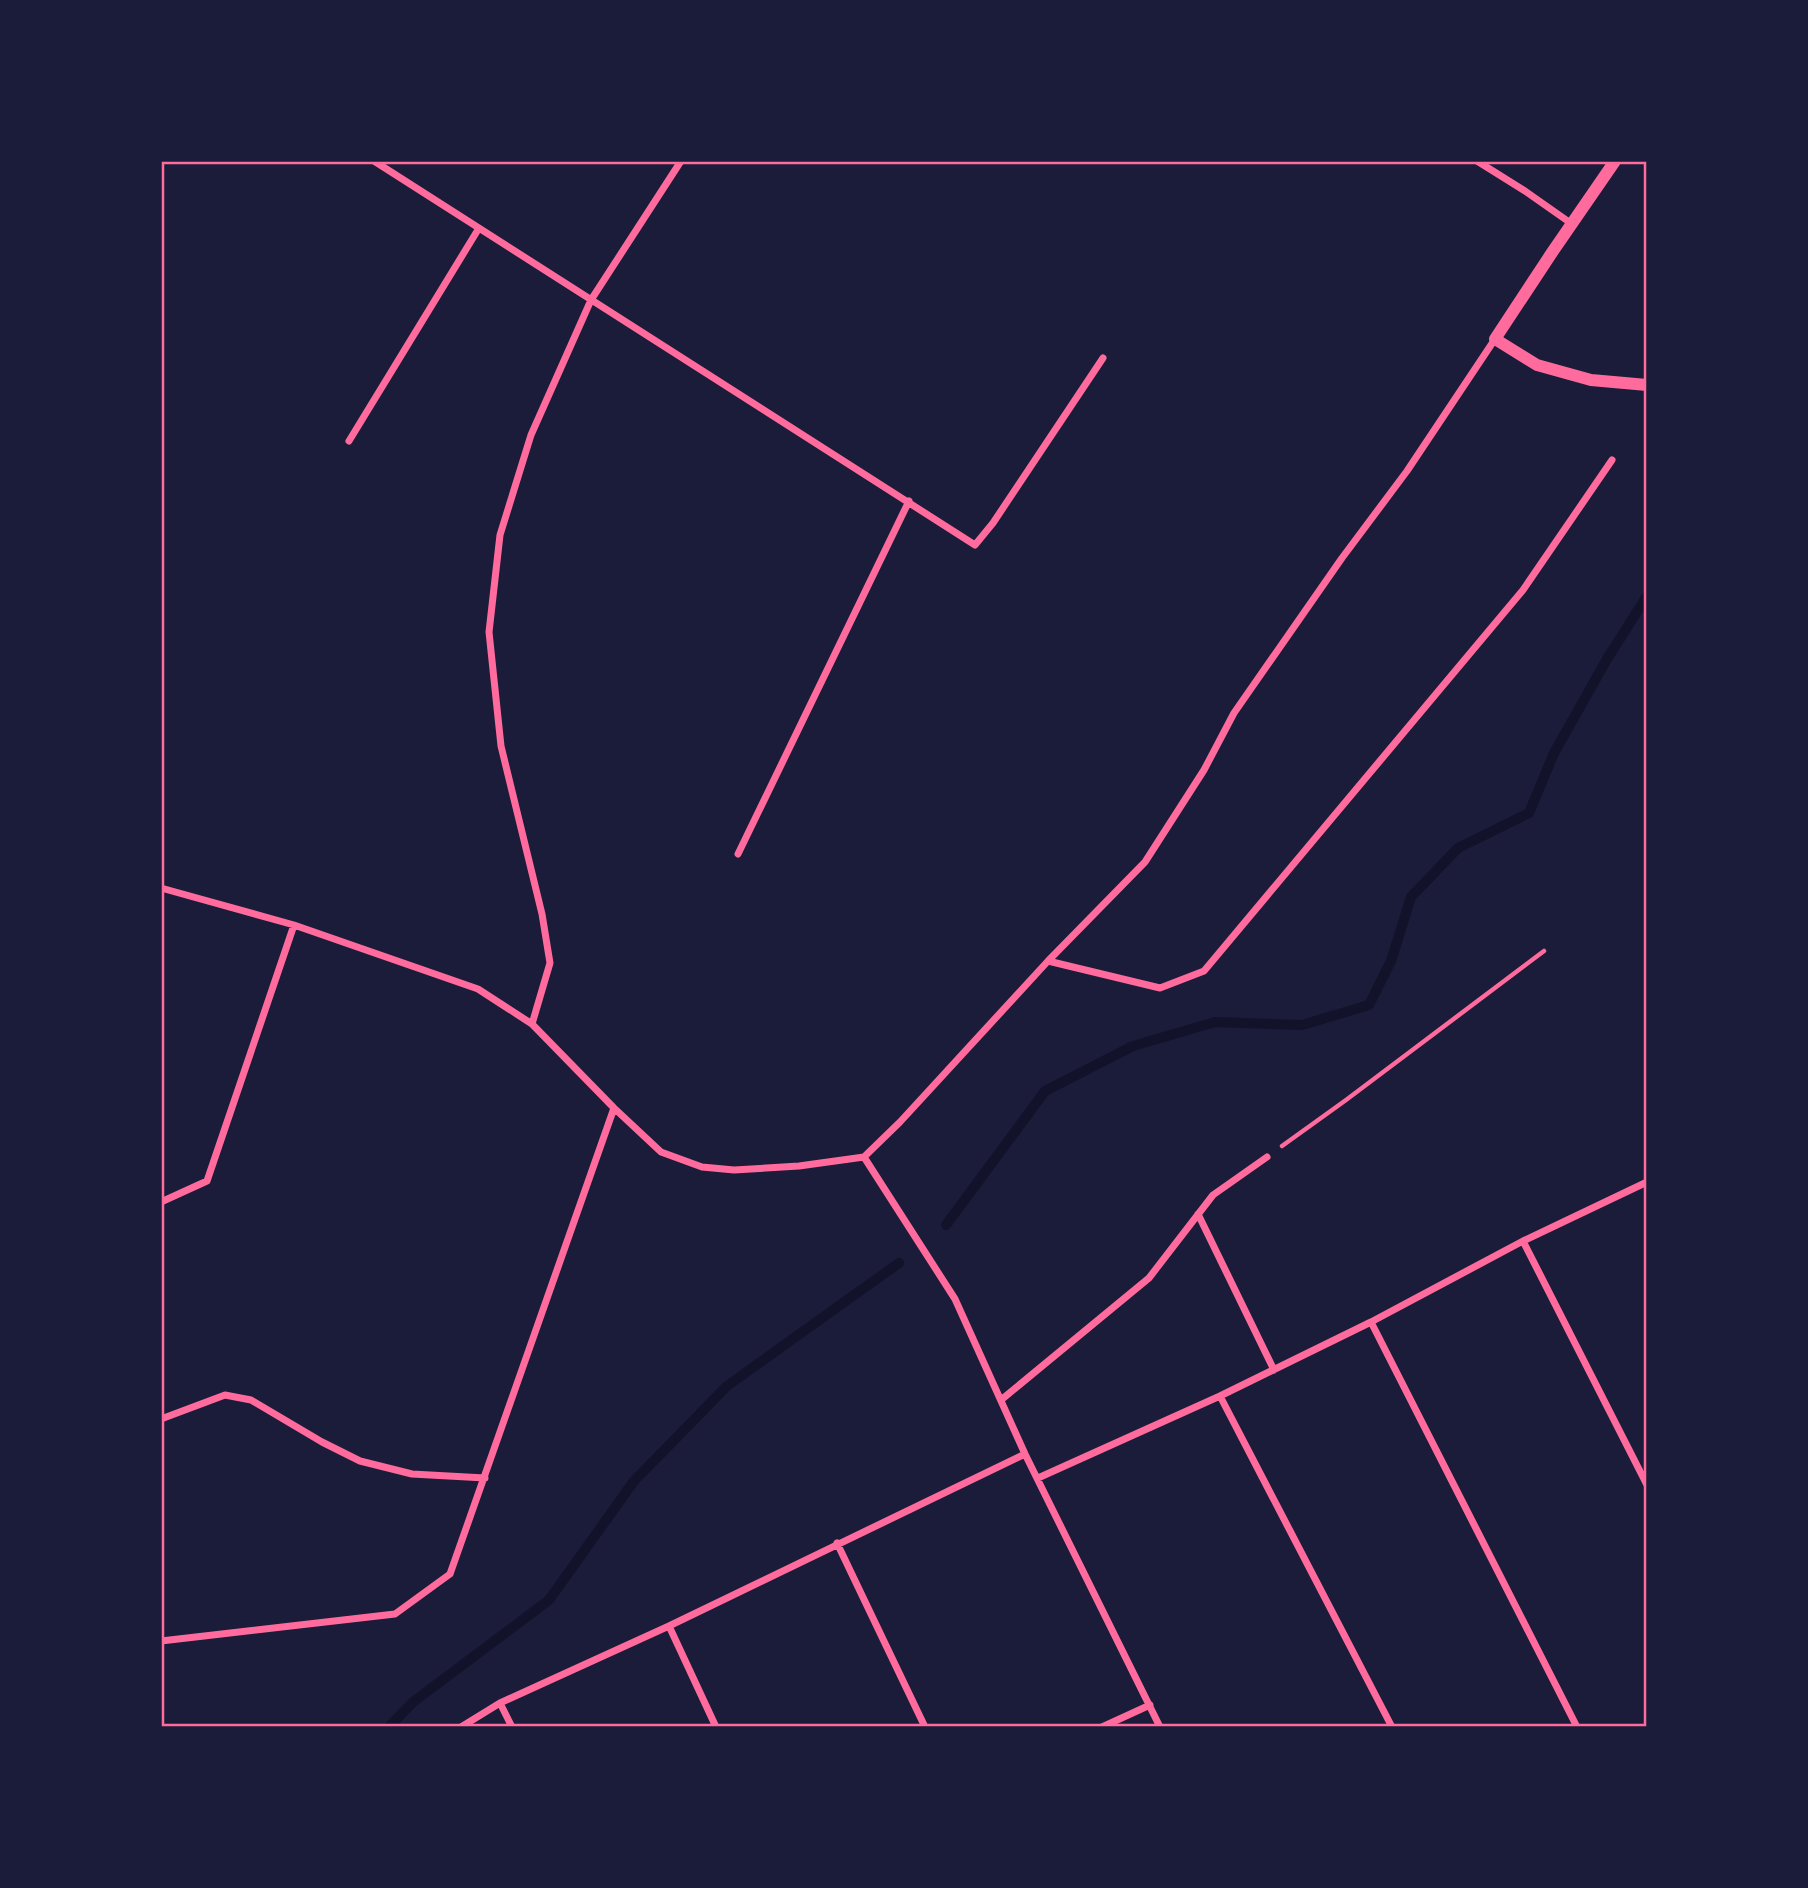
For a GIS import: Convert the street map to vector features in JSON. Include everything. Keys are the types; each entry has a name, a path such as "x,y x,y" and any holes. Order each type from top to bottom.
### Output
{"street":[{"path":"374,161 975,545 993,523 1103,358"},
{"path":"532,1024 550,964 542,914 501,746 489,632 500,535 531,435 592,300 681,161"},
{"path":"1477,161 1572,225"},
{"path":"161,888 294,925 478,989 532,1024 661,1152 702,1167 734,1170 799,1166 864,1157 1145,862 1204,769 1234,713 1342,558 1407,471 1615,161"},
{"path":"349,441 479,228"},
{"path":"1495,339 1537,365 1591,380 1647,385"},
{"path":"1048,961 1160,988 1204,971 1523,590 1612,460"},
{"path":"738,854 909,502"},
{"path":"161,1202 206,1181 294,925"},
{"path":"161,1641 395,1614 450,1574 614,1108"},
{"path":"864,1157 955,1299 1025,1454 1160,1727"},
{"path":"1001,1400 1149,1278 1213,1195 1267,1157"},
{"path":"1038,1478 1274,1370 1523,1241 1647,1182"},
{"path":"1198,1214 1274,1370"},
{"path":"1523,1241 1647,1485"},
{"path":"1371,1322 1577,1727"},
{"path":"161,1419 225,1395 251,1400 360,1461 412,1474 485,1478"},
{"path":"1220,1396 1392,1727"},
{"path":"461,1727 500,1703 670,1626 1025,1454"},
{"path":"837,1544 925,1727"},
{"path":"670,1626 716,1727"},
{"path":"500,1703 512,1727"},
{"path":"1102,1727 1150,1705"}],"path":[{"path":"1267,1157 1544,951"}],"waterway":[{"path":"946,1225 1045,1091 1133,1046 1215,1022 1302,1025 1369,1005 1391,961 1411,897 1458,848 1529,813 1554,753 1607,659 1647,596"},
{"path":"389,1727 413,1702 549,1600 634,1481 727,1386 899,1263"}]}
